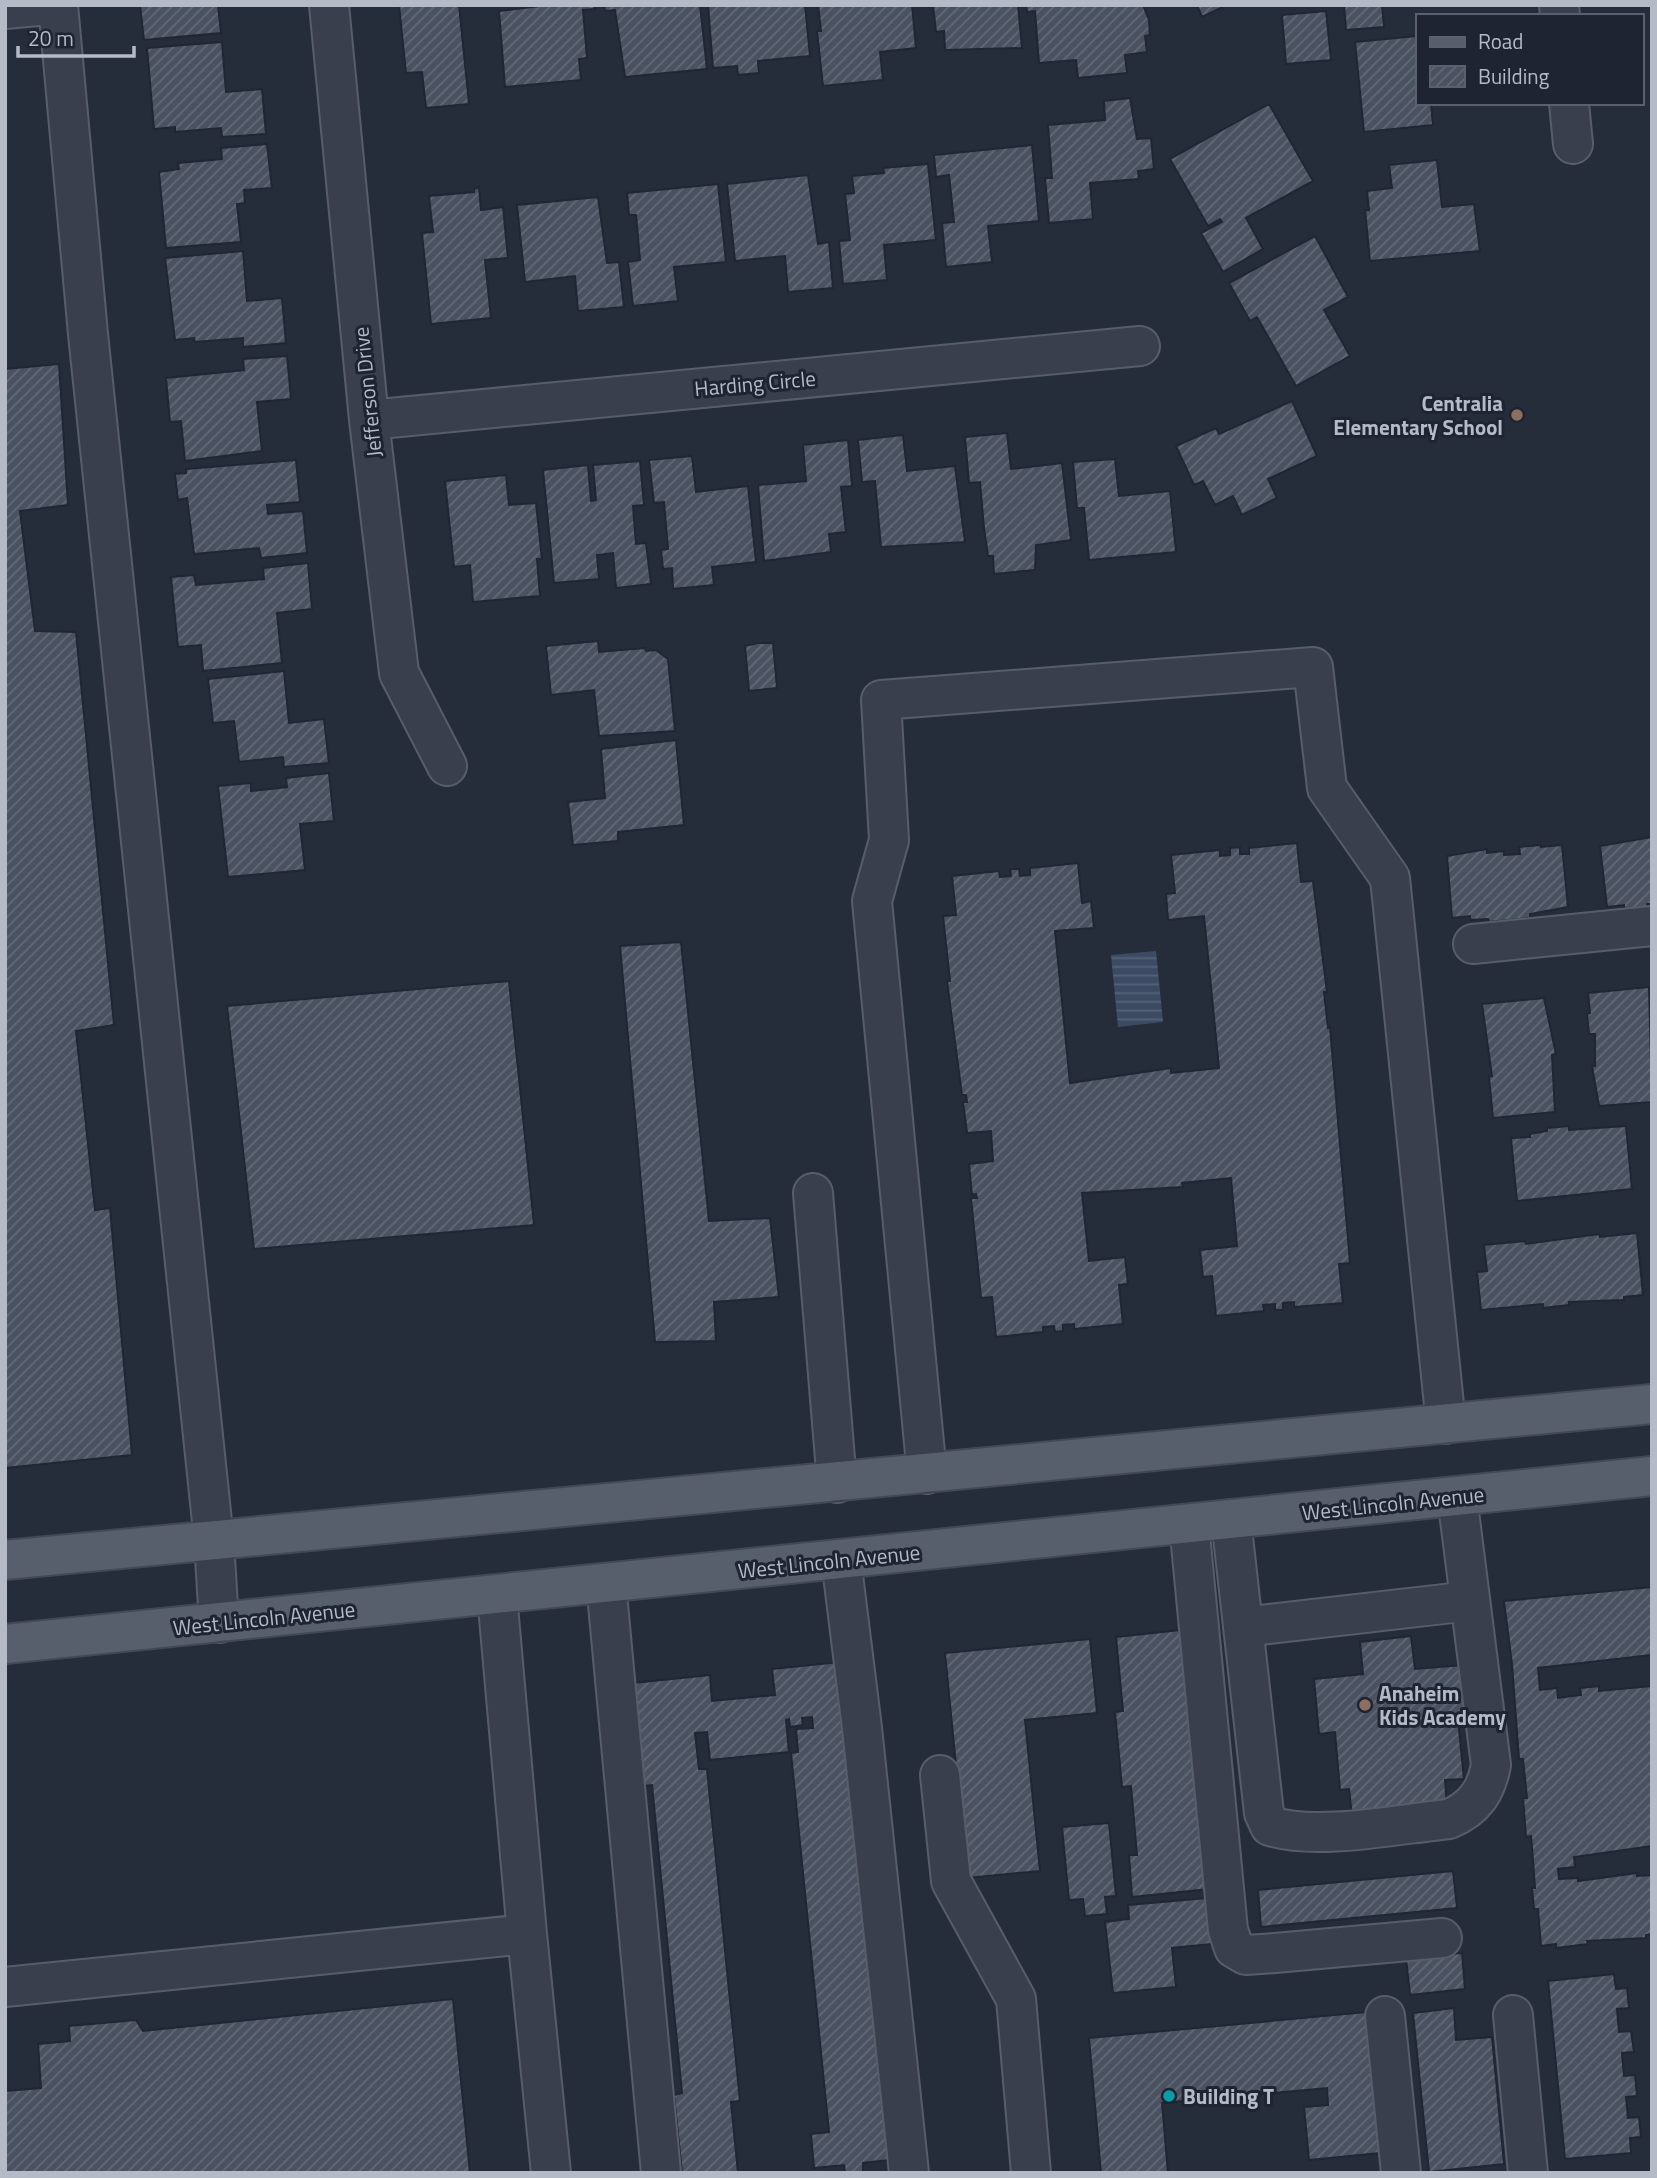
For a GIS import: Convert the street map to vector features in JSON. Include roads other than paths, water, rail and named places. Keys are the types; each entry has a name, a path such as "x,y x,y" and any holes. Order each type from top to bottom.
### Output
{"main road":[{"path":"5,1560 1652,1404"},
{"name":"West Lincoln Avenue","path":"5,1644 1652,1476"}],"street":[{"path":"5,9 48,5"},
{"path":"58,5 90,348 214,1541 219,1623"},
{"name":"Jefferson Drive","path":"329,5 369,419 399,673 447,766"},
{"path":"1569,105 1573,144"},
{"name":"Harding Circle","path":"369,419 1140,346"},
{"path":"928,1474 872,901 889,840 881,701 1313,667 1326,788 1390,878 1446,1424"},
{"path":"1474,944 1652,926"},
{"path":"813,1193 837,1483"},
{"path":"1231,1520 1264,1813 1270,1826 1286,1831 1312,1832 1449,1819 1464,1813 1486,1789 1491,1765 1457,1496"},
{"path":"1189,1524 1228,1930 1234,1948 1246,1955 1275,1954 1442,1938"},
{"path":"841,1559 864,1742 909,2173"},
{"path":"606,1583 661,2173"},
{"path":"497,1595 551,2173"},
{"path":"1243,1627 1470,1601"},
{"path":"940,1775 951,1881 1016,1999 1031,2173"},
{"path":"5,1987 527,1934"},
{"path":"1513,2015 1528,2173"},
{"path":"1385,2016 1401,2173"}],"water":[{"path":"1156,951 1163,1022 1118,1027 1111,955"}],"place":[{"name":"Centralia Elementary School","path":"1517,415"},
{"name":"Anaheim Kids Academy","path":"1365,1705"},
{"name":"Building T","path":"1169,2096"}]}
